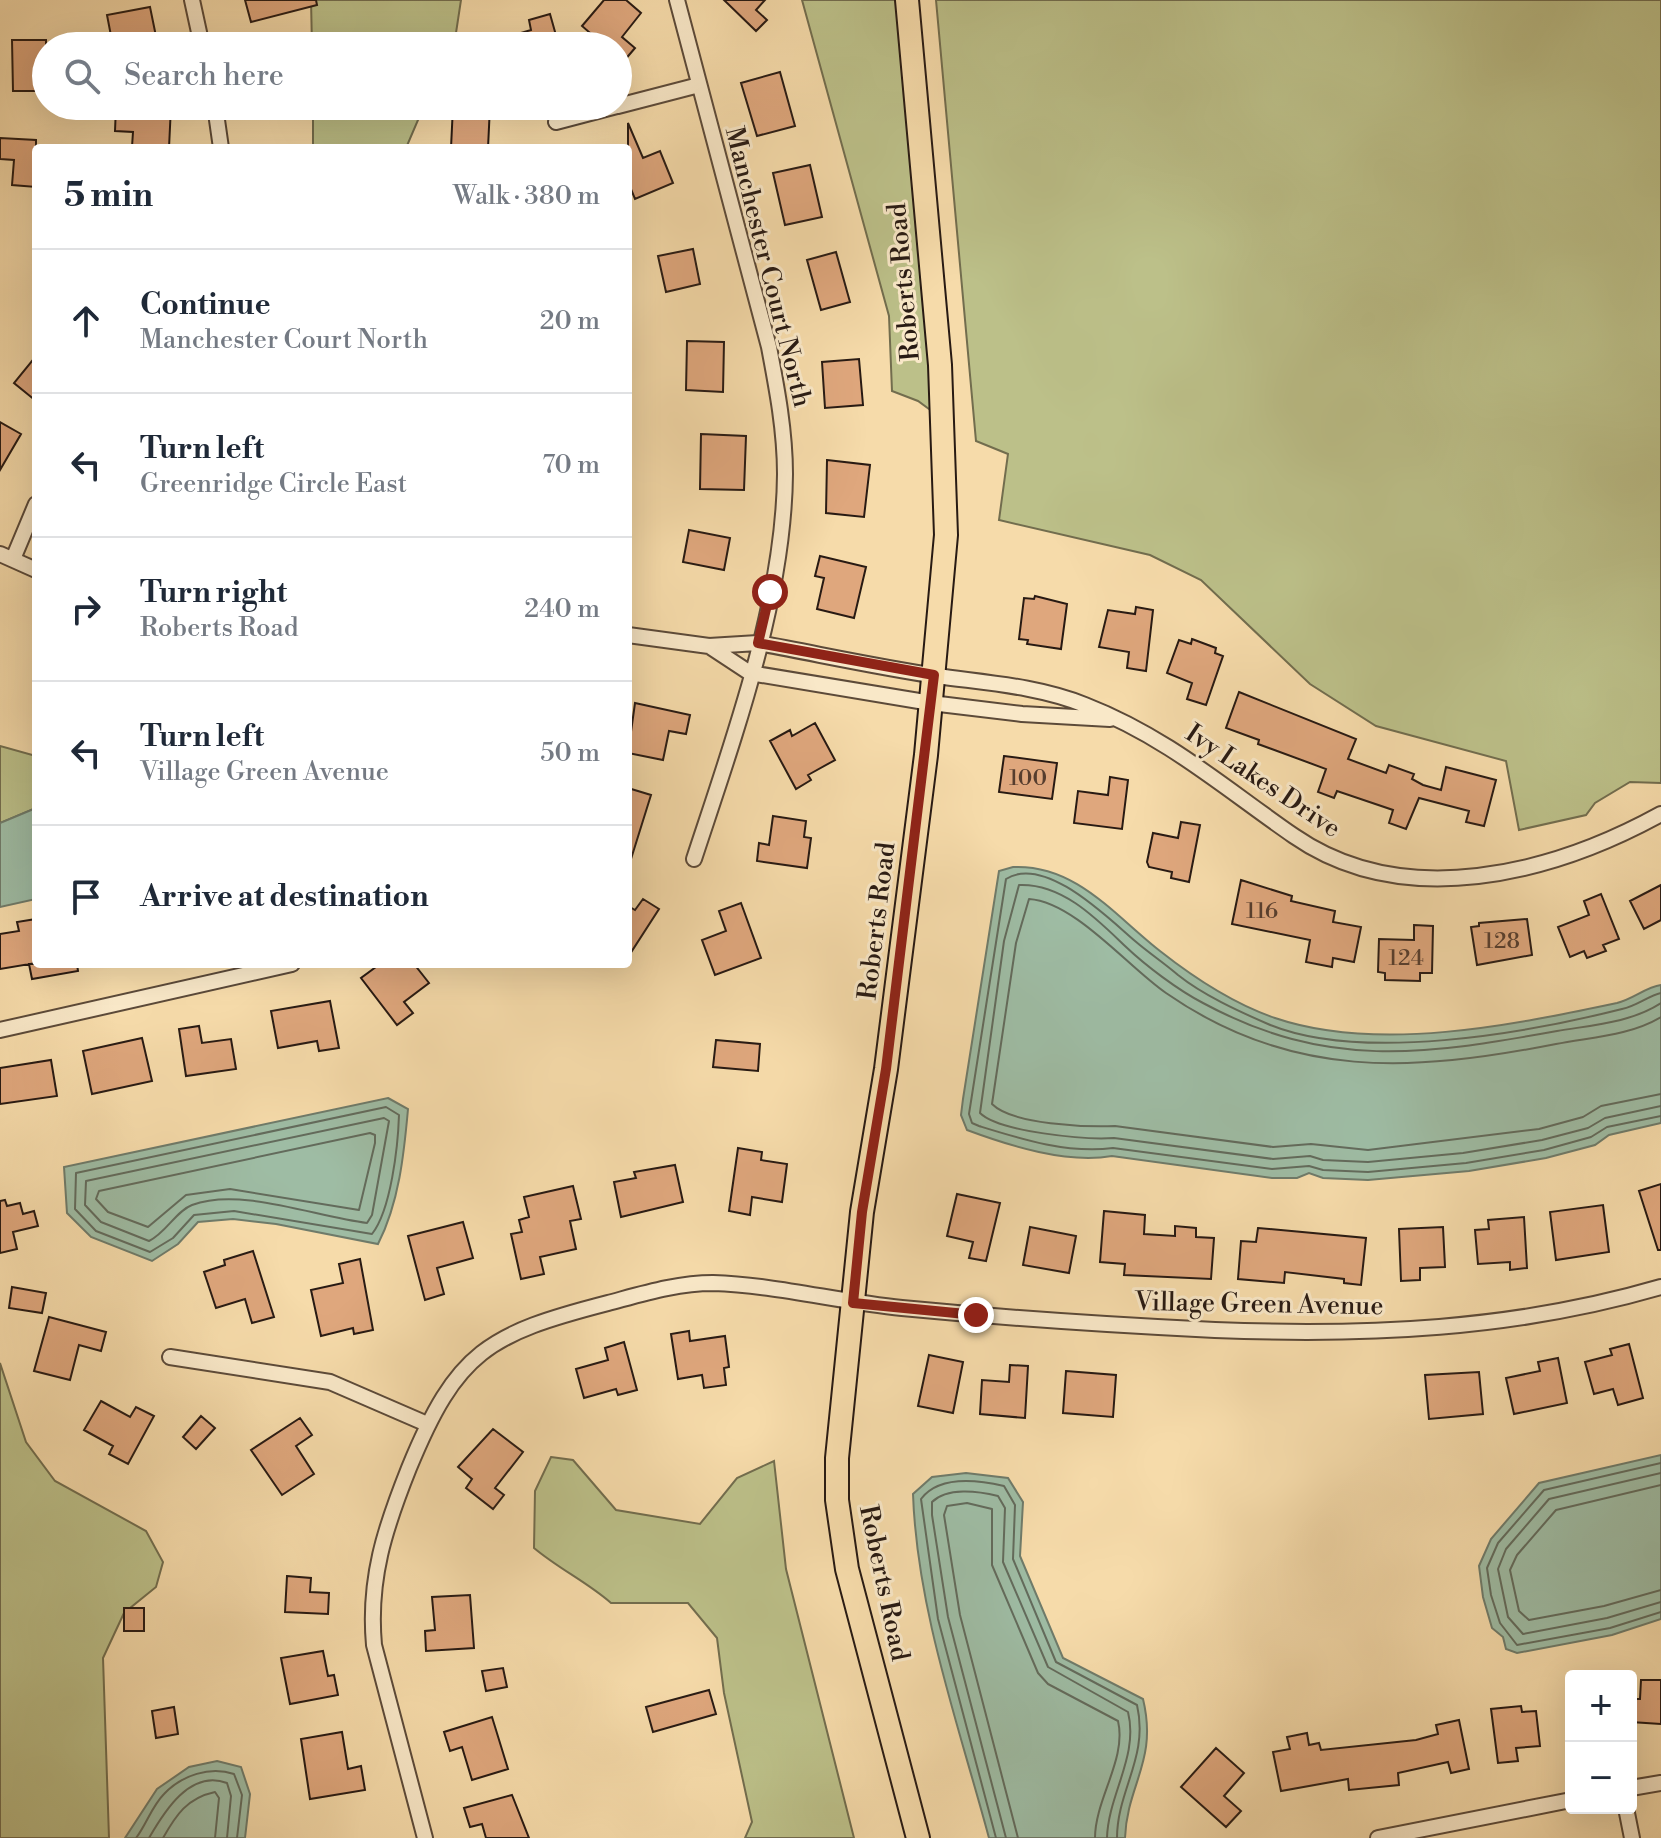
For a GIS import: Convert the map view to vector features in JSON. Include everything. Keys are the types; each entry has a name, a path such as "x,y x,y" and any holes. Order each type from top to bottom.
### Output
{"main road":[{"name":"Roberts Road","path":"907,0 940,365 948,503 931,703 853,1303 837,1458 841,1541 918,1838"}],"street":[{"path":"192,0 199,32"},
{"name":"Manchester Court North","path":"677,0 769,347 784,437 781,528 758,643 694,859"},
{"path":"632,102 699,85"},
{"path":"217,120 220,144"},
{"path":"556,122 564,120"},
{"path":"32,511 6,556 32,568"},
{"path":"632,636 709,646 750,673"},
{"name":"Ivy Lakes Drive","path":"709,646 758,643 1064,697 1118,719 1184,755 1295,837 1339,861 1382,874 1438,878 1524,867 1594,847 1661,814"},
{"name":"Ivy Lakes Drive","path":"750,673 931,703 1037,716 1118,719"},
{"path":"0,1030 274,968"},
{"name":"Village Green Avenue","path":"425,1838 381,1673 371,1616 376,1559 383,1531 427,1424 454,1380 473,1359 494,1343 537,1321 682,1285 740,1286 853,1303 1073,1322 1344,1334 1499,1322 1661,1287"},
{"path":"170,1357 330,1382 427,1424"},
{"path":"1637,1787 1661,1783"},
{"path":"1378,1838 1565,1801"},
{"path":"1627,1814 1632,1838"}],"green space":[{"path":"311,0 461,0 456,32 312,32"},
{"path":"802,0 898,0 933,412 918,401 892,391 889,316"},
{"path":"936,0 1661,0 1661,783 1630,782 1595,803 1586,815 1519,830 1506,761 1376,726 1310,684 1201,580 1150,555 999,520 1008,454 976,441"},
{"path":"313,120 418,120 408,144 313,144"},
{"path":"0,746 32,755 32,810 0,823"},
{"path":"0,1363 26,1442 55,1481 146,1531 163,1562 156,1587 124,1613 103,1658 109,1838 0,1838"},
{"path":"551,1457 573,1460 616,1510 700,1524 737,1478 774,1461 786,1569 854,1838 745,1838 752,1822 724,1693 717,1638 688,1603 611,1603 534,1548 535,1491"}],"water":[{"path":"32,810 32,900 0,907 0,823"},
{"path":"1013,867 1036,868 1075,883 1173,961 1214,989 1275,1018 1315,1028 1357,1034 1401,1034 1490,1027 1617,1003 1661,985 1661,1123 1609,1135 1595,1145 1546,1158 1469,1171 1368,1180 1323,1178 1309,1173 1297,1178 1272,1178 1112,1156 1058,1156 967,1130 961,1115 999,871"},
{"path":"388,1098 408,1109 396,1195 378,1244 233,1219 198,1222 178,1244 152,1261 91,1237 67,1213 64,1167"},
{"path":"1661,1455 1661,1619 1612,1635 1517,1653 1506,1649 1503,1637 1492,1628 1483,1597 1479,1566 1491,1539 1539,1483"},
{"path":"966,1473 1008,1478 1023,1502 1020,1556 1063,1658 1143,1699 1147,1739 1125,1838 989,1838 931,1624 922,1581 913,1494 932,1477"},
{"path":"217,1761 241,1767 250,1794 245,1838 125,1838 157,1789 189,1767"}],"building":[{"path":"245,0 316,0 317,5 251,22"},
{"path":"604,0 626,0 641,13 626,32 589,32 582,26"},
{"path":"724,0 765,0 756,10 767,20 756,31"},
{"path":"150,7 155,32 110,32 107,15"},
{"path":"550,14 555,32 524,32 531,30 529,20"},
{"path":"12,40 32,40 32,91 13,91"},
{"path":"780,72 795,126 757,136 741,83"},
{"path":"115,120 170,120 169,144 132,144 133,132 115,131"},
{"path":"452,120 489,120 488,144 451,144"},
{"path":"628,123 643,158 660,151 673,183 635,199 632,192 632,144 628,144"},
{"path":"0,138 36,140 36,144 32,144 32,187 12,185 14,160 0,159"},
{"path":"810,165 822,217 785,225 773,173"},
{"path":"693,249 700,284 666,292 658,256"},
{"path":"836,252 850,302 821,310 807,260"},
{"path":"687,341 724,342 723,392 686,390"},
{"path":"859,359 863,405 825,408 822,362"},
{"path":"32,361 32,398 14,383"},
{"path":"0,422 21,434 0,470"},
{"path":"701,434 746,436 744,490 700,489"},
{"path":"827,460 870,465 864,517 826,513"},
{"path":"689,530 730,538 724,570 683,562"},
{"path":"820,556 866,567 854,618 817,609 824,578 815,576"},
{"path":"1035,596 1067,604 1061,649 1027,644 1028,640 1019,639 1024,598 1034,599"},
{"path":"1136,607 1153,610 1146,671 1127,668 1129,652 1099,647 1108,610 1135,614"},
{"path":"1192,639 1216,648 1215,653 1223,656 1206,705 1187,699 1192,683 1167,673 1179,640 1191,644"},
{"path":"1239,692 1356,739 1348,759 1386,773 1389,765 1414,774 1412,779 1423,785 1441,790 1446,767 1496,780 1484,826 1466,822 1469,811 1419,798 1406,829 1389,823 1393,810 1337,791 1334,798 1318,792 1326,769 1258,744 1259,740 1226,728"},
{"path":"635,703 690,715 686,734 669,731 663,760 632,754"},
{"path":"815,723 835,760 808,775 811,780 796,789 770,741 790,730 792,736"},
{"path":"1004,756 1057,763 1052,799 999,792"},
{"path":"1110,777 1128,780 1122,829 1074,823 1078,791 1108,795"},
{"path":"632,789 651,795 632,856"},
{"path":"773,816 806,821 804,837 811,838 807,868 757,861 759,843 769,845"},
{"path":"1181,822 1200,825 1189,882 1171,878 1172,872 1149,867 1147,862 1153,833 1178,838"},
{"path":"1241,880 1292,896 1291,901 1335,911 1333,922 1361,927 1354,962 1333,958 1332,967 1306,962 1310,940 1232,924"},
{"path":"1661,885 1661,920 1644,929 1630,901"},
{"path":"1601,894 1619,939 1603,945 1606,951 1587,958 1584,951 1570,957 1558,927 1589,915 1584,901"},
{"path":"643,899 659,909 632,951 632,908 635,910"},
{"path":"741,903 761,958 715,975 702,940 726,931 719,911"},
{"path":"1527,919 1532,955 1477,965 1471,927 1479,926 1479,923"},
{"path":"32,920 32,964 0,969 0,934 19,931 17,922"},
{"path":"1414,925 1433,926 1432,973 1420,973 1420,981 1385,980 1385,973 1378,972 1379,939 1414,940"},
{"path":"29,964 32,968 78,968 78,971 32,979"},
{"path":"375,968 417,968 429,983 404,1002 413,1013 397,1025 361,978"},
{"path":"330,1001 339,1048 319,1051 317,1041 278,1048 271,1011"},
{"path":"199,1026 202,1043 231,1039 236,1069 186,1076 179,1029"},
{"path":"142,1038 152,1081 92,1094 83,1051"},
{"path":"716,1040 760,1044 758,1071 713,1067"},
{"path":"51,1060 57,1096 0,1104 0,1068"},
{"path":"738,1148 762,1152 761,1160 787,1164 782,1202 752,1197 750,1215 729,1211"},
{"path":"675,1165 683,1202 621,1217 614,1182 636,1178 634,1172"},
{"path":"1661,1184 1661,1250 1658,1250 1639,1191"},
{"path":"573,1186 581,1219 570,1221 576,1249 540,1257 544,1274 521,1279 511,1234 522,1232 519,1220 529,1217 524,1197"},
{"path":"957,1194 1000,1203 986,1261 969,1258 973,1242 947,1236"},
{"path":"5,1200 7,1206 20,1203 23,1214 34,1211 38,1226 13,1232 17,1249 0,1253 0,1201"},
{"path":"1603,1205 1609,1252 1556,1260 1550,1212"},
{"path":"1104,1211 1145,1215 1144,1234 1175,1236 1175,1226 1196,1228 1196,1237 1214,1238 1211,1279 1124,1275 1125,1264 1100,1262"},
{"path":"1524,1217 1527,1268 1510,1270 1510,1262 1478,1264 1475,1230 1489,1229 1488,1220"},
{"path":"463,1222 473,1258 437,1268 444,1294 425,1300 408,1236"},
{"path":"1030,1227 1076,1236 1069,1273 1023,1265"},
{"path":"1443,1227 1445,1267 1420,1268 1420,1280 1401,1281 1399,1229"},
{"path":"1258,1228 1366,1238 1361,1285 1344,1283 1344,1279 1285,1272 1284,1283 1238,1279 1241,1241 1256,1242"},
{"path":"253,1251 274,1317 252,1323 245,1299 216,1308 204,1272 225,1265 224,1260"},
{"path":"360,1259 373,1330 354,1334 353,1328 321,1336 311,1290 343,1283 339,1264"},
{"path":"12,1287 46,1293 42,1313 9,1308"},
{"path":"49,1317 106,1332 101,1351 79,1345 70,1380 34,1371"},
{"path":"689,1331 690,1341 725,1336 729,1367 724,1368 726,1385 704,1388 702,1375 678,1379 671,1334"},
{"path":"624,1342 637,1390 618,1395 616,1389 584,1398 576,1369 608,1360 605,1348"},
{"path":"1629,1344 1643,1398 1618,1405 1613,1389 1594,1394 1585,1362 1612,1355 1610,1349"},
{"path":"929,1355 963,1362 953,1413 918,1406"},
{"path":"1558,1358 1567,1403 1514,1414 1506,1378 1540,1371 1538,1362"},
{"path":"1010,1365 1028,1366 1025,1418 980,1414 982,1380 1009,1382"},
{"path":"1066,1371 1116,1375 1113,1417 1063,1413"},
{"path":"1479,1372 1483,1414 1429,1419 1425,1375"},
{"path":"101,1401 130,1417 136,1407 154,1416 128,1464 109,1454 113,1446 84,1430"},
{"path":"201,1416 215,1428 196,1449 183,1437"},
{"path":"300,1418 312,1435 296,1446 314,1474 282,1495 251,1450"},
{"path":"493,1429 523,1452 495,1488 504,1495 493,1509 466,1488 472,1479 458,1467"},
{"path":"287,1576 311,1578 310,1592 329,1593 328,1614 285,1612"},
{"path":"470,1595 474,1648 426,1651 425,1631 435,1630 432,1597"},
{"path":"124,1608 144,1608 144,1631 124,1631"},
{"path":"323,1651 328,1676 334,1675 338,1695 290,1704 281,1658"},
{"path":"503,1668 507,1687 486,1691 482,1671"},
{"path":"1641,1680 1661,1680 1661,1724 1637,1722 1637,1699 1640,1699"},
{"path":"709,1690 716,1714 653,1732 646,1707"},
{"path":"1521,1706 1522,1712 1536,1711 1540,1746 1516,1748 1518,1761 1498,1763 1491,1709"},
{"path":"174,1707 178,1734 156,1738 152,1711"},
{"path":"492,1717 508,1769 472,1780 462,1747 450,1751 444,1732"},
{"path":"1459,1720 1469,1769 1451,1773 1448,1762 1398,1773 1399,1785 1349,1790 1348,1779 1281,1791 1273,1752 1290,1749 1287,1737 1307,1733 1309,1745 1319,1743 1321,1750 1416,1740 1438,1734 1436,1725"},
{"path":"342,1732 348,1769 361,1766 365,1790 310,1799 301,1739"},
{"path":"1216,1748 1244,1773 1224,1796 1241,1811 1226,1827 1181,1787"},
{"path":"512,1795 529,1838 486,1838 482,1824 470,1827 464,1808"}],"route":[{"path":"770,592 758,643 934,675 886,1069 862,1212 853,1303 976,1315"}]}
